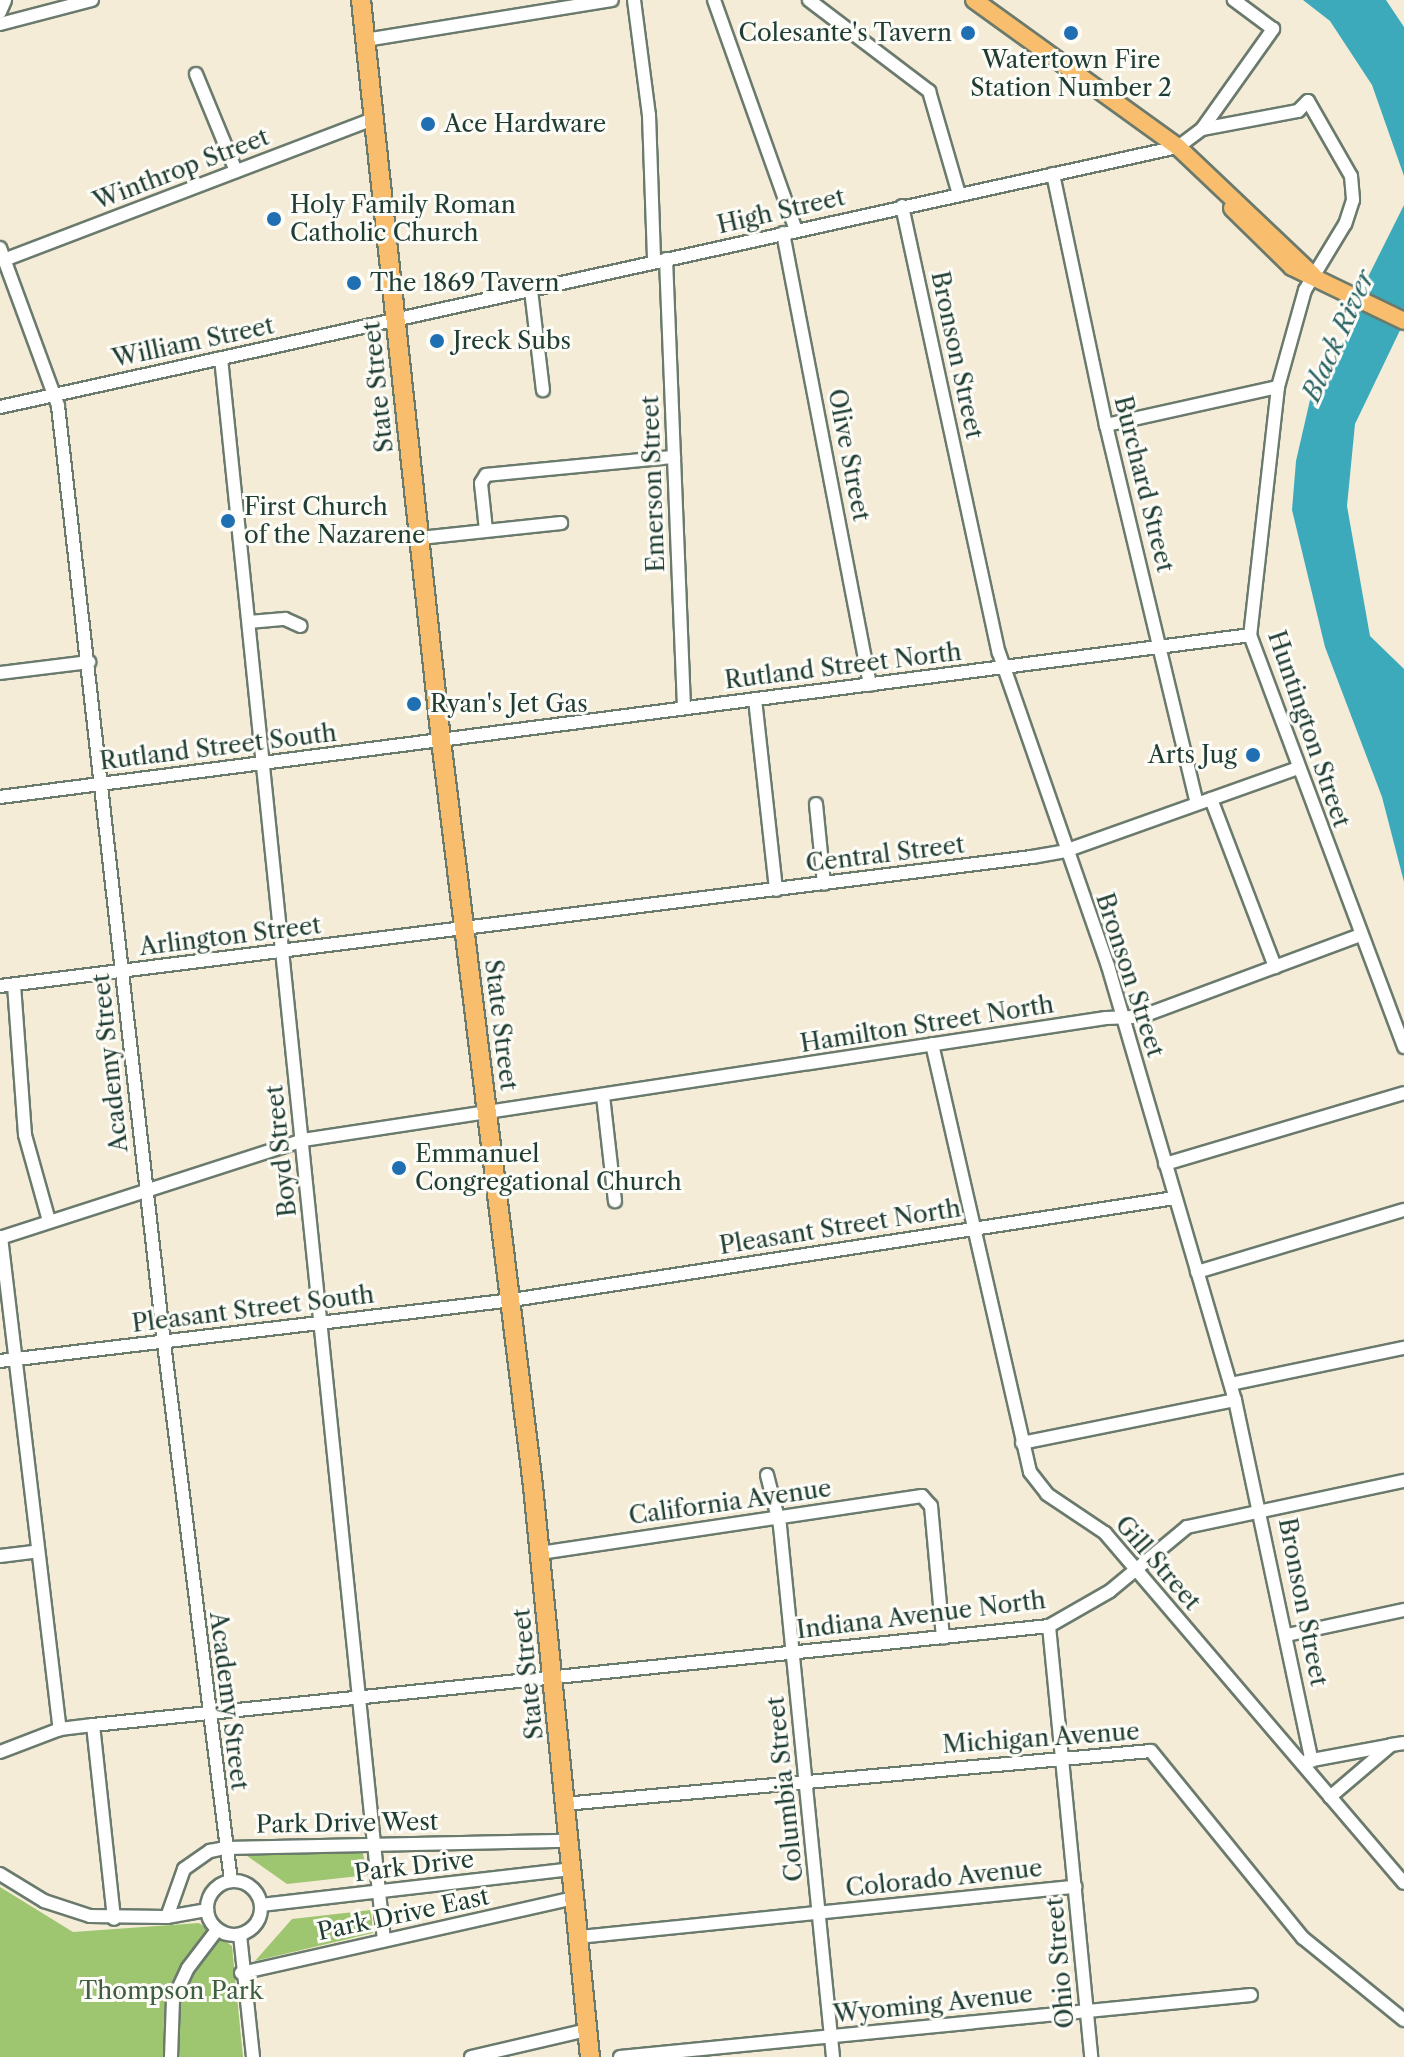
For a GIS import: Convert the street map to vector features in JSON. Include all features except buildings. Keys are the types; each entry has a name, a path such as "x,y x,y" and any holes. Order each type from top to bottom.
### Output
{"highway":[{"name":"State Street","path":"361,0 441,740 512,1300 590,2057"}],"main road":[{"path":"974,0 1178,147 1313,275 1404,321"}],"street":[{"path":"0,12 5,0"},
{"path":"0,24 92,0"},
{"path":"365,40 612,0"},
{"name":"Emerson Street","path":"634,0 649,115 674,457 684,708"},
{"name":"Olive Street","path":"714,0 789,232 870,685"},
{"path":"809,0 929,91 959,194"},
{"path":"1178,147 1202,129 1273,29 1234,0"},
{"path":"196,74 236,171"},
{"name":"Huntington Street","path":"1202,129 1298,111 1308,101 1351,176 1353,200 1345,224 1313,275 1295,318 1278,387 1250,635 1404,1047"},
{"name":"Winthrop Street","path":"2,254 373,119"},
{"name":"High Street","path":"395,319 1178,147"},
{"name":"Burchard Street","path":"1053,174 1106,425 1197,803"},
{"name":"Bronson Street","path":"902,206 1006,668 1124,1019 1231,1384 1262,1509 1287,1635 1306,1762"},
{"name":"Academy Street","path":"2,254 55,395 89,662 164,1343 231,1881"},
{"path":"531,290 543,390"},
{"name":"William Street","path":"0,407 395,319"},
{"name":"Boyd Street","path":"221,358 384,1940"},
{"path":"1106,425 1278,387"},
{"path":"486,530 481,483 486,475 674,457"},
{"path":"420,538 561,523"},
{"path":"249,622 285,619 301,626"},
{"name":"Rutland Street North","path":"441,740 1250,635"},
{"path":"0,673 89,662"},
{"path":"755,699 776,890"},
{"name":"Rutland Street South","path":"0,797 441,740"},
{"name":"Central Street","path":"465,930 1065,851 1298,768"},
{"path":"1211,799 1275,967"},
{"path":"816,804 824,884"},
{"name":"Arlington Street","path":"0,986 465,930"},
{"name":"Hamilton Street North","path":"1,1238 303,1140 932,1044 1124,1019 1361,935"},
{"path":"14,985 25,1135 49,1221"},
{"name":"Gill Street","path":"932,1044 1022,1443 1038,1487 1095,1524 1306,1762 1330,1797 1404,1883"},
{"path":"1165,1164 1404,1093"},
{"path":"603,1096 615,1201"},
{"name":"Pleasant Street North","path":"512,1300 1175,1198"},
{"path":"1197,1272 1404,1210"},
{"path":"1,1238 60,1729"},
{"name":"Pleasant Street South","path":"0,1361 512,1300"},
{"path":"1231,1384 1404,1348"},
{"path":"1022,1443 1235,1400"},
{"name":"Columbia Street","path":"767,1475 777,1518 794,1653 833,2057"},
{"name":"Indiana Avenue North","path":"0,1752 60,1729 208,1711 1049,1626 1136,1570 1187,1527 1404,1481"},
{"name":"California Avenue","path":"540,1553 926,1497 943,1637"},
{"path":"0,1556 38,1551"},
{"path":"1287,1635 1404,1610"},
{"name":"Ohio Street","path":"1049,1626 1091,2057"},
{"path":"93,1725 114,1919"},
{"path":"1306,1762 1398,1744"},
{"path":"1330,1797 1398,1744"},
{"name":"Michigan Avenue","path":"564,1804 1139,1748 1161,1757 1207,1824 1303,1938 1404,2020"},
{"name":"Park Drive West","path":"167,1917 184,1869 210,1851 226,1848 568,1841"},
{"name":"Park Drive","path":"261,1905 571,1869"},
{"path":"0,1874 60,1908 114,1919 167,1917 207,1910"},
{"path":"231,1881 248,1884 261,1905 259,1921 240,1935 217,1930 207,1910 211,1894 231,1881"},
{"name":"Colorado Avenue","path":"579,1937 1075,1887"},
{"name":"Park Drive East","path":"241,1973 575,1898"},
{"path":"171,2057 173,2000 188,1968 217,1930"},
{"path":"240,1935 241,1973 253,2057"},
{"name":"Wyoming Avenue","path":"620,2057 726,2052 831,2036 1251,1995"},
{"path":"471,2057 587,2030"}],"green space":[{"path":"362,1850 368,1875 287,1884 243,1853"},
{"name":"Thompson Park","path":"0,1887 73,1932 199,1923 232,1946 243,2057 0,2057"},
{"path":"371,1910 373,1933 255,1961 292,1919"}],"water":[{"path":"1303,0 1386,0 1404,27 1404,176 1372,85 1330,21"},
{"path":"1404,205 1404,322 1355,424 1347,506 1370,636 1404,669 1404,882 1382,797 1325,647 1292,510 1296,461 1310,400 1350,332 1357,299"}],"place":[{"name":"Colesante's Tavern","path":"968,33"},
{"name":"Watertown Fire Station Number 2","path":"1071,33"},
{"name":"Ace Hardware","path":"428,124"},
{"name":"Holy Family Roman Catholic Church","path":"274,219"},
{"name":"The 1869 Tavern","path":"354,283"},
{"name":"Jreck Subs","path":"437,341"},
{"name":"First Church of the Nazarene","path":"228,521"},
{"name":"Ryan's Jet Gas","path":"414,704"},
{"name":"Arts Jug","path":"1253,755"},
{"name":"Emmanuel Congregational Church","path":"399,1168"}],"water label":[{"name":"Black River","path":"1339,336"}]}
